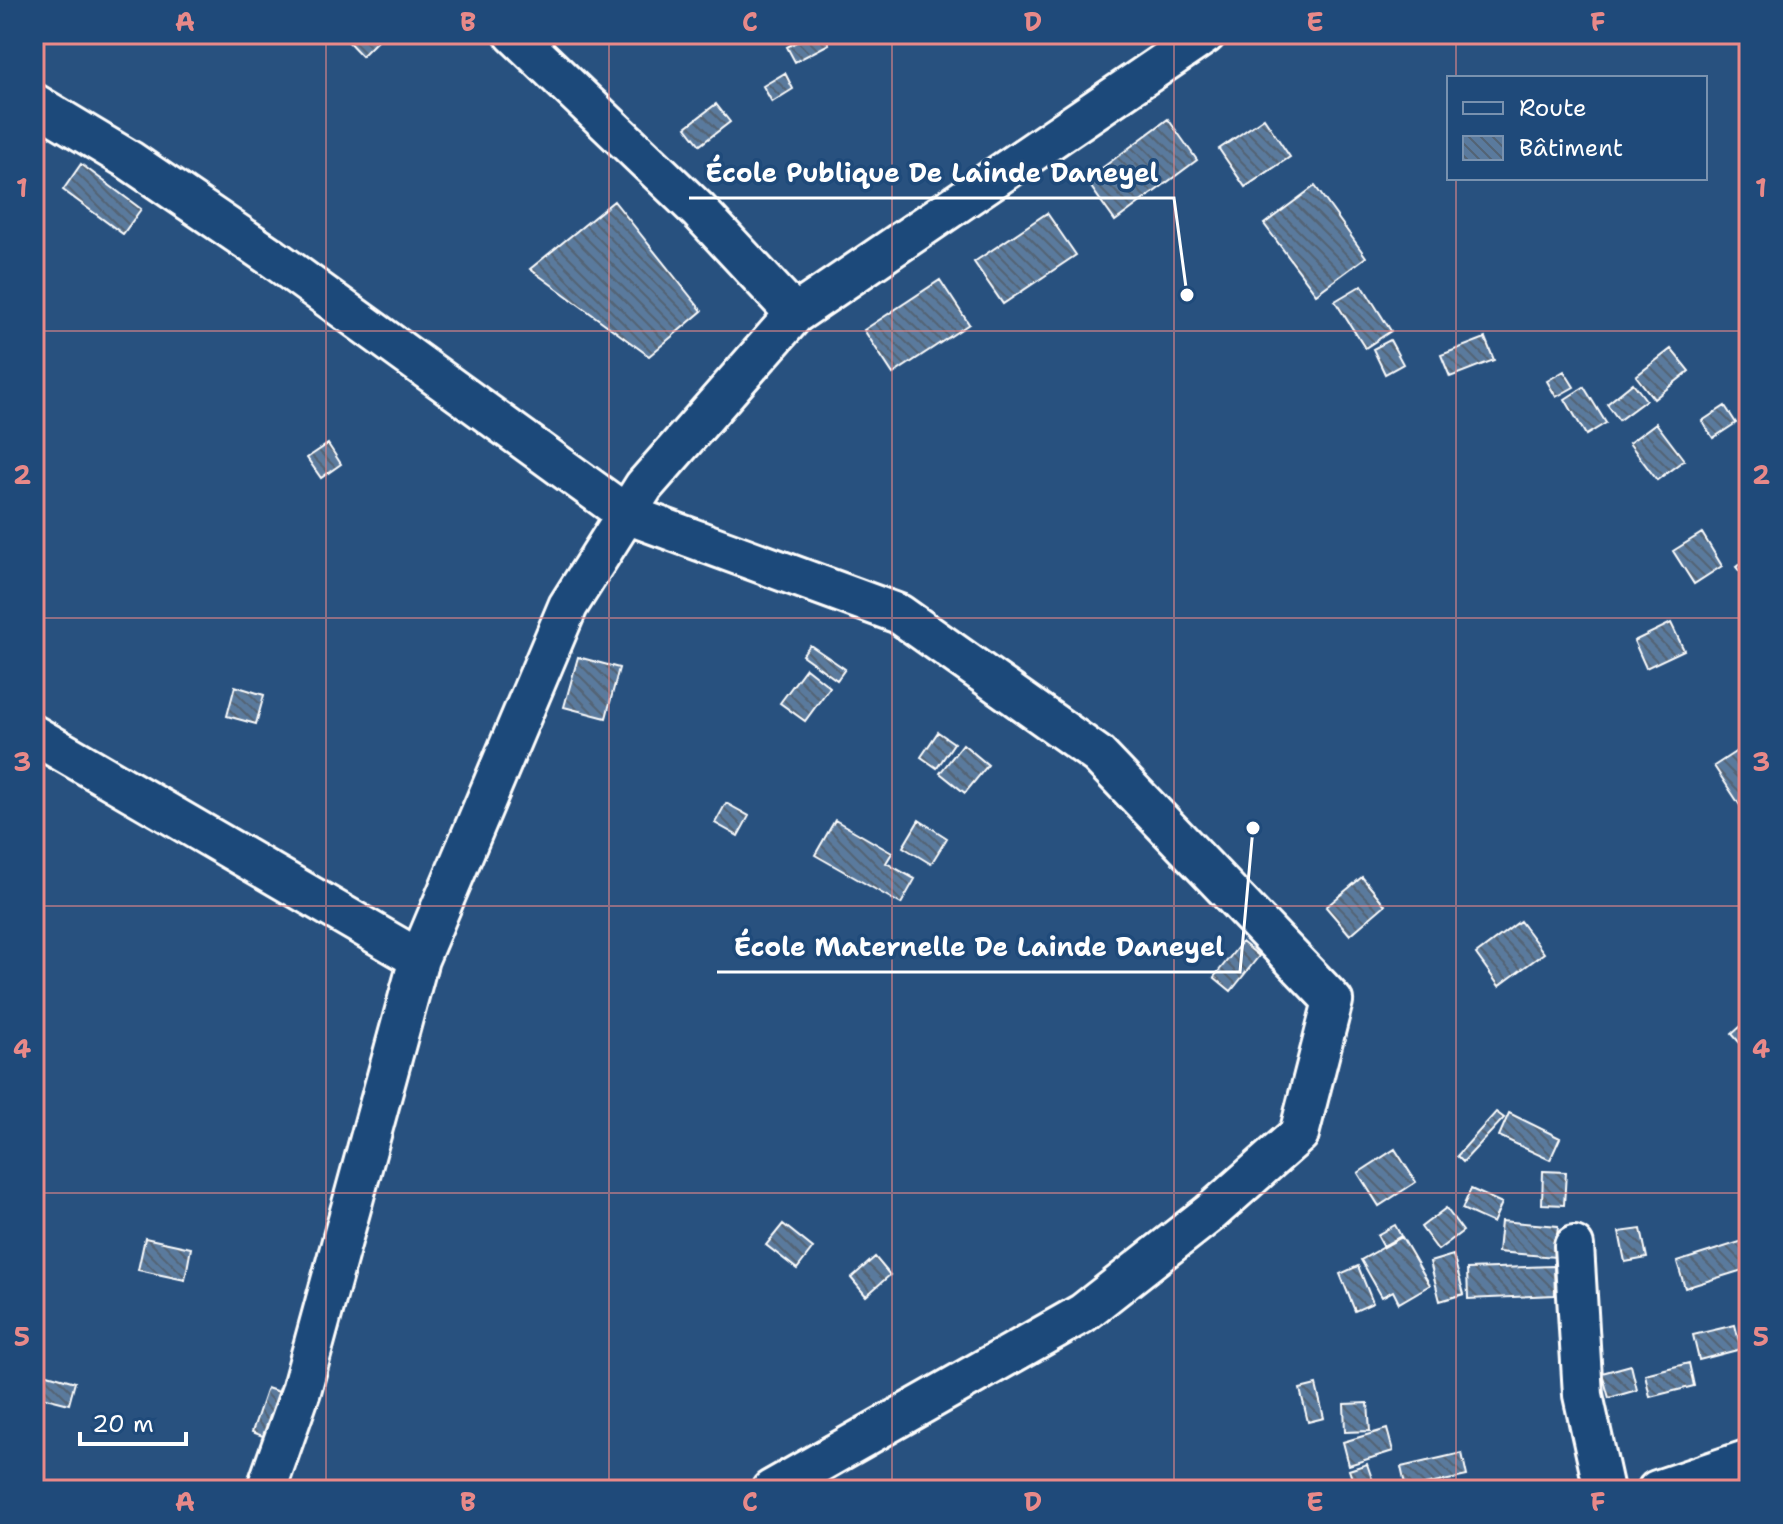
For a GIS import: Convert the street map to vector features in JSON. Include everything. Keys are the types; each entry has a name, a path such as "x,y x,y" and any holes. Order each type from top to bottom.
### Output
{"street":[{"path":"266,1490 301,1391 419,959 568,606 644,486 795,314 1206,34"},
{"path":"526,38 699,211 795,314"},
{"path":"34,103 129,160 273,258 626,514 899,614 1098,755 1333,1001 1299,1134 1210,1213 1083,1313 771,1490"},
{"path":"34,735 419,959"},
{"path":"1574,1246 1583,1395 1604,1490"},
{"path":"1657,1490 1749,1459"}],"building":[{"path":"341,34 384,34 362,56"},
{"path":"811,34 824,34 829,44 795,62 787,47"},
{"path":"785,73 793,89 772,102 763,86"},
{"path":"716,104 730,122 700,145 686,127"},
{"path":"1264,118 1290,157 1245,187 1219,149"},
{"path":"1168,119 1197,160 1115,221 1086,180"},
{"path":"81,164 141,209 123,234 63,190"},
{"path":"1315,186 1366,257 1316,294 1264,224"},
{"path":"614,201 702,311 649,356 530,269"},
{"path":"1047,213 1076,255 1003,304 974,262"},
{"path":"940,280 969,324 893,374 864,330"},
{"path":"1362,285 1391,331 1365,348 1335,301"},
{"path":"1485,338 1494,360 1450,377 1441,355"},
{"path":"1390,340 1403,364 1385,374 1373,349"},
{"path":"1671,349 1689,371 1654,399 1636,376"},
{"path":"1564,371 1574,387 1556,397 1547,381"},
{"path":"1633,383 1646,400 1619,420 1607,404"},
{"path":"1584,387 1606,423 1586,435 1565,399"},
{"path":"1725,406 1736,423 1713,438 1702,421"},
{"path":"1656,423 1684,460 1657,480 1629,443"},
{"path":"328,444 341,464 321,478 307,458"},
{"path":"1702,533 1722,566 1694,584 1673,551"},
{"path":"1749,557 1749,583 1736,567"},
{"path":"1671,623 1684,650 1646,668 1634,641"},
{"path":"810,645 845,669 837,680 802,655"},
{"path":"578,657 619,668 606,718 564,707"},
{"path":"806,668 830,687 805,721 780,703"},
{"path":"235,686 264,695 256,724 227,716"},
{"path":"938,732 954,743 937,768 921,757"},
{"path":"1749,743 1749,802 1741,807 1714,766"},
{"path":"963,744 988,765 965,793 940,773"},
{"path":"726,803 749,816 738,836 715,823"},
{"path":"835,820 892,853 886,863 915,879 901,904 815,855"},
{"path":"919,820 947,838 931,864 903,847"},
{"path":"1362,877 1385,905 1350,935 1326,907"},
{"path":"1520,921 1544,953 1499,986 1476,954"},
{"path":"1242,942 1259,956 1231,991 1214,977"},
{"path":"1749,1019 1749,1049 1747,1051 1732,1034"},
{"path":"1496,1112 1504,1118 1463,1162 1457,1156"},
{"path":"1509,1113 1560,1138 1550,1160 1499,1136"},
{"path":"1395,1149 1416,1182 1379,1206 1358,1173"},
{"path":"1543,1171 1566,1172 1564,1205 1542,1204"},
{"path":"1471,1189 1502,1203 1493,1223 1462,1209"},
{"path":"1446,1208 1463,1231 1438,1250 1421,1227"},
{"path":"1501,1221 1558,1226 1555,1257 1498,1252"},
{"path":"783,1224 813,1248 797,1269 766,1245"},
{"path":"1395,1225 1401,1236 1383,1246 1377,1235"},
{"path":"1641,1229 1647,1258 1625,1262 1619,1232"},
{"path":"1402,1237 1430,1285 1399,1303 1393,1291 1382,1297 1361,1260"},
{"path":"145,1238 191,1248 185,1280 138,1270"},
{"path":"1749,1239 1749,1268 1685,1288 1677,1262"},
{"path":"1453,1255 1464,1294 1440,1301 1430,1262"},
{"path":"875,1257 890,1275 866,1296 851,1278"},
{"path":"1358,1266 1373,1303 1355,1311 1340,1274"},
{"path":"1554,1266 1555,1295 1468,1299 1467,1269"},
{"path":"1735,1325 1741,1349 1699,1360 1693,1335"},
{"path":"1689,1363 1694,1386 1650,1397 1645,1374"},
{"path":"1631,1365 1637,1390 1609,1398 1602,1373"},
{"path":"34,1370 75,1382 69,1404 34,1395"},
{"path":"1316,1385 1324,1418 1308,1422 1300,1389"},
{"path":"267,1388 291,1396 276,1441 252,1432"},
{"path":"1368,1403 1370,1431 1345,1432 1344,1404"},
{"path":"1387,1429 1393,1451 1349,1465 1343,1442"},
{"path":"1462,1453 1467,1476 1406,1489 1401,1467"},
{"path":"1367,1464 1376,1490 1356,1490 1349,1470"}],"place":[{"name":"École Publique De Lainde Daneyel","path":"1187,295"},
{"name":"École Maternelle De Lainde Daneyel","path":"1253,828"}]}
